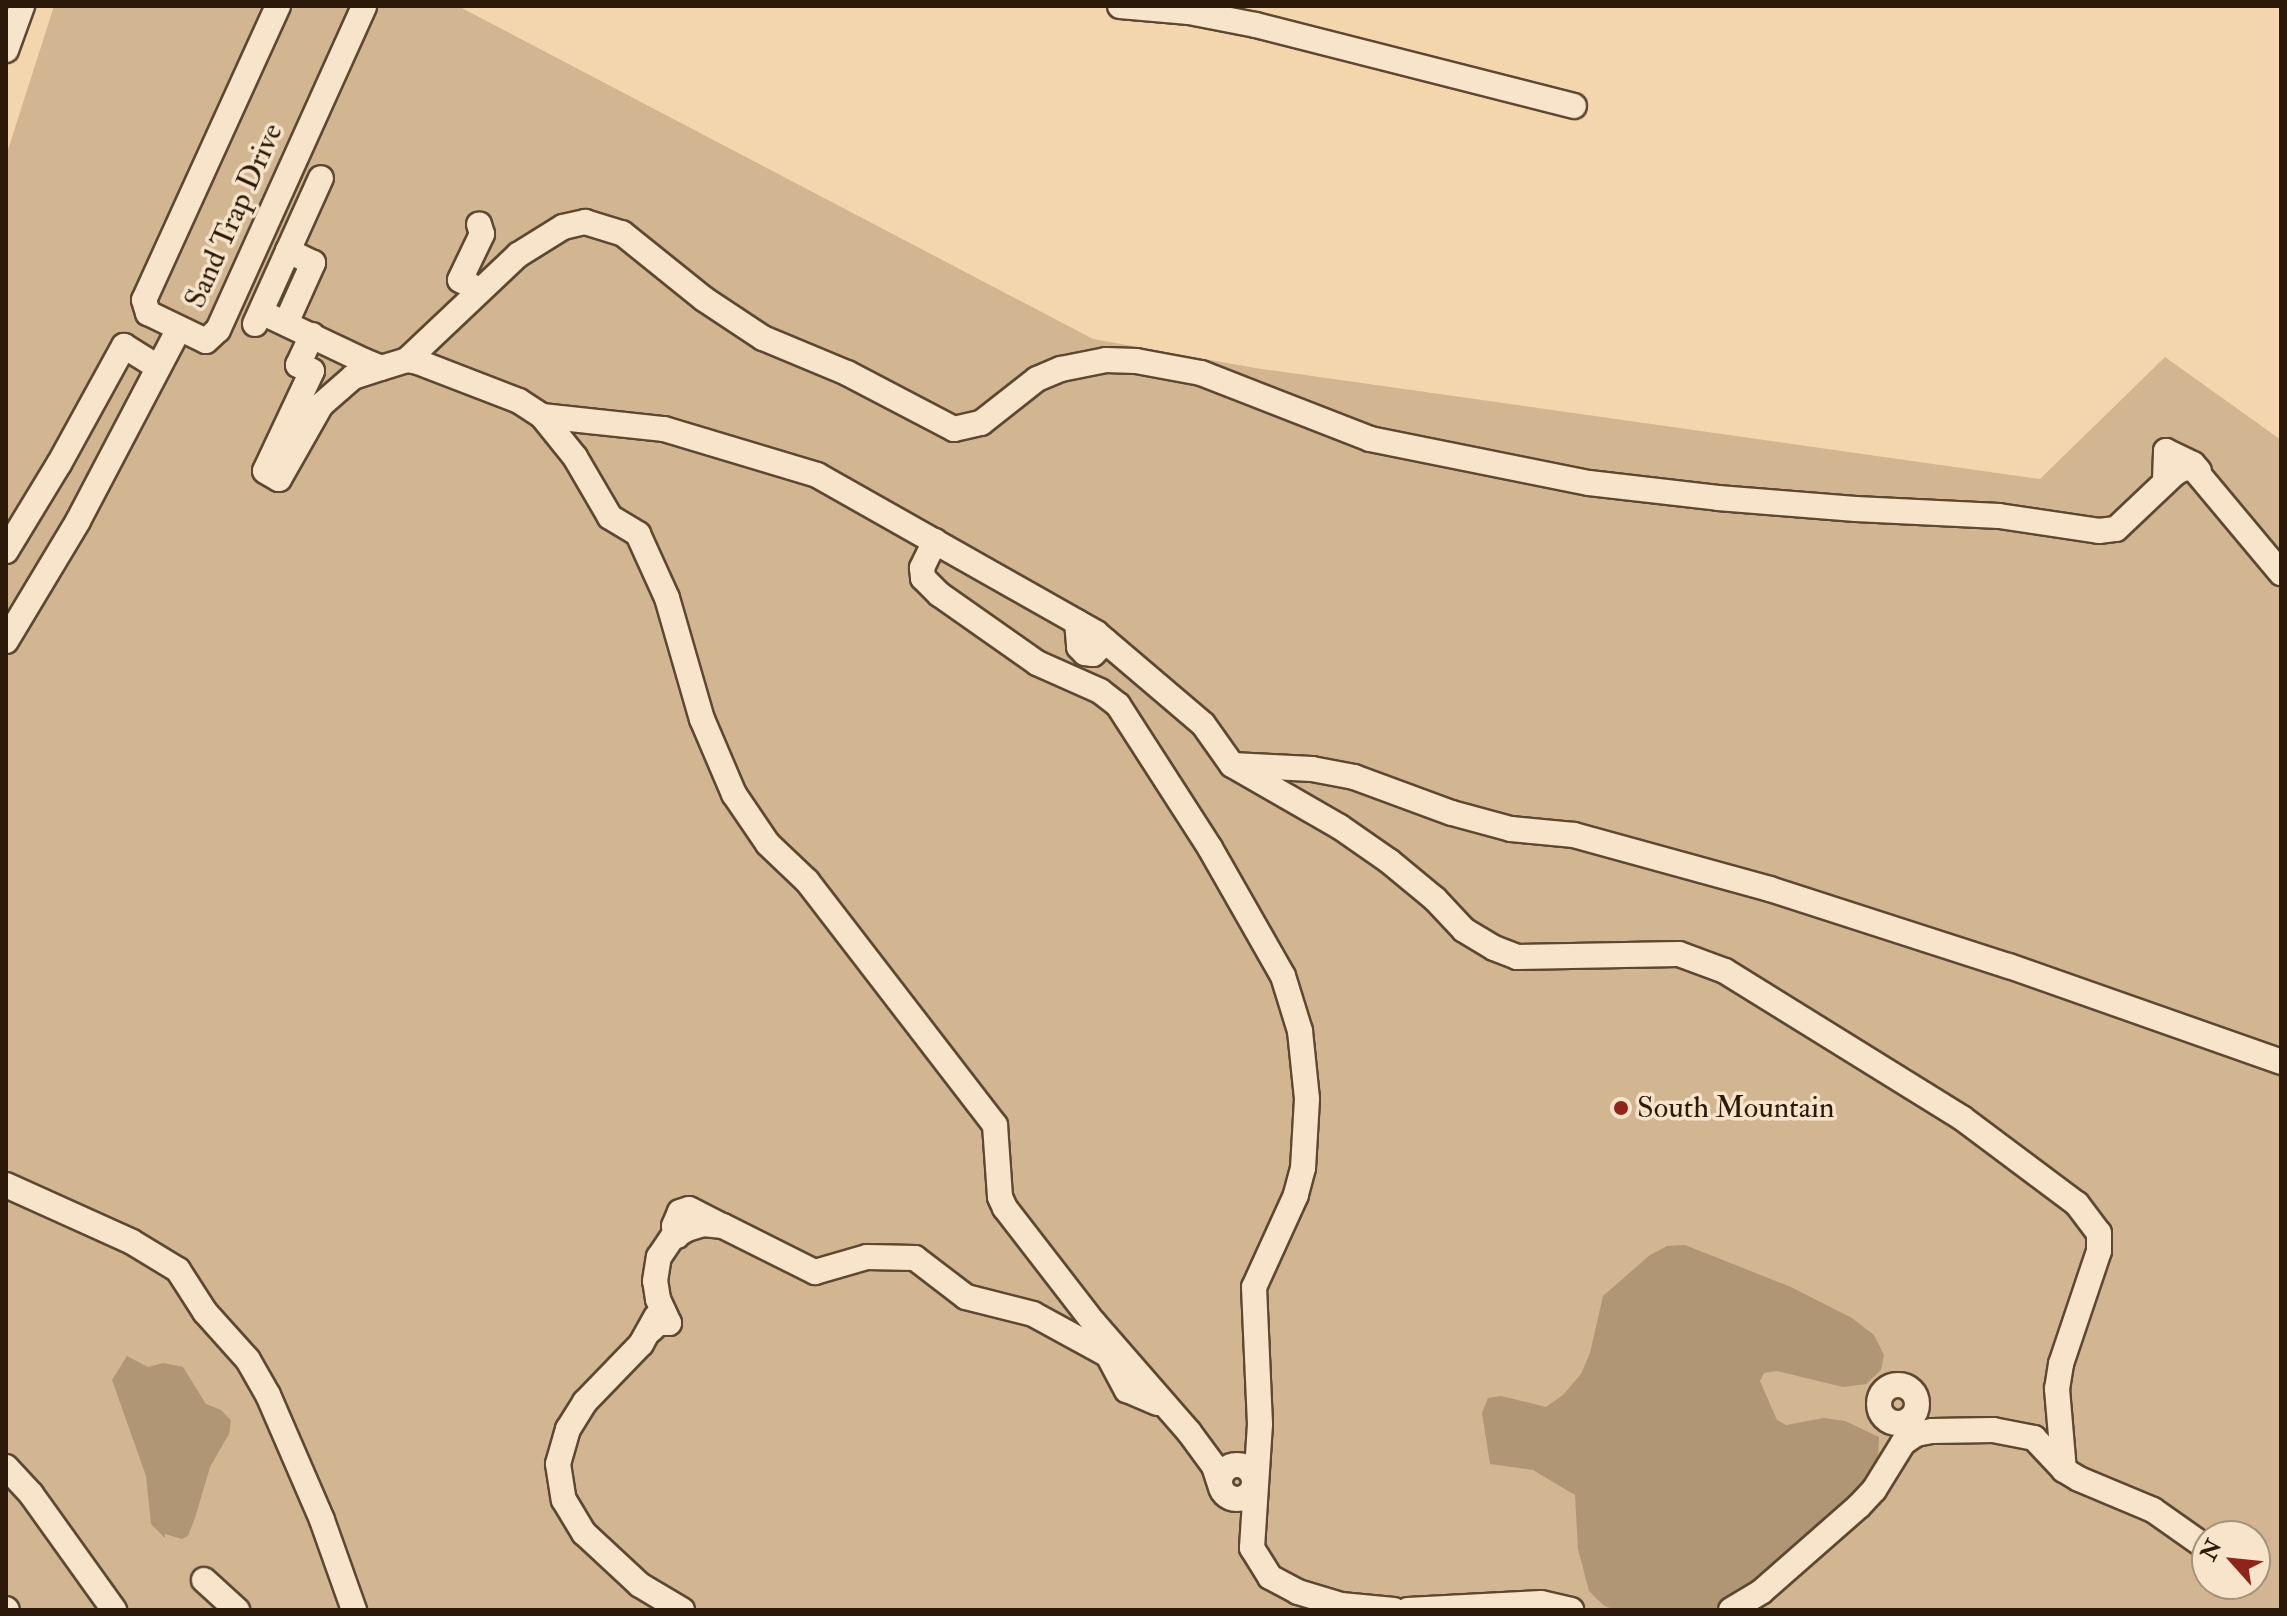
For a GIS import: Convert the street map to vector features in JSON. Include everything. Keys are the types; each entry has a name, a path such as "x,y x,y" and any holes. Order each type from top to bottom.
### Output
{"street":[{"path":"6,50 22,6"},
{"path":"179,329 148,313 144,300 278,6"},
{"name":"Sand Trap Drive","path":"6,641 46,575 179,329 206,341 218,330 364,6"},
{"path":"1120,6 1189,9 1574,106"},
{"path":"321,178 258,318 286,323 381,368"},
{"path":"312,335 298,365 312,371 265,471 279,479 321,405 353,377 407,360 518,255 552,232 585,222 622,233 704,299 763,338 847,373 954,429 981,423 1015,394 1061,369 1106,360 1136,361 1201,373 1370,439 1528,472 1629,488 1856,509 1999,516 2099,531 2116,529 2130,519 2165,481 2184,468 2202,474 2281,573"},
{"path":"478,290 460,280 482,234 479,224"},
{"path":"286,323 313,263 288,251"},
{"path":"278,274 303,286"},
{"path":"6,551 59,464 124,346 158,367"},
{"path":"407,360 476,383 519,401 542,416 575,457 610,517 638,534 667,598 702,719 734,794 768,844 807,881 995,1125 1000,1197 1005,1208 1154,1398 1231,1475 1253,1516 1252,1548 1270,1577 1298,1592 1341,1605 1394,1610"},
{"path":"542,416 664,429 817,475 1106,641 1203,724 1232,765 1340,827 1389,861 1435,899 1464,930 1517,957 1679,954 1725,971 1962,1118 2077,1204 2091,1217 2099,1233 2099,1251 2061,1364 2057,1389 2053,1442 2064,1470 2114,1496 2153,1510 2191,1542"},
{"path":"935,541 922,568 923,578 939,594 1037,663 1100,691 1118,705 1210,848 1283,976 1300,1031 1307,1099 1303,1168 1296,1195 1254,1287 1260,1424 1231,1475"},
{"path":"1232,765 1288,768 1354,777 1467,817 1511,829 1574,835 1770,889 2009,966 2281,1062"},
{"path":"1278,793 1288,768"},
{"path":"6,1185 118,1235 178,1270 205,1312 248,1360 268,1395 322,1520 354,1610"},
{"path":"682,1610 640,1585 584,1533 564,1500 558,1464 568,1429 585,1402 658,1323 669,1323 658,1299 655,1281 659,1257 677,1236 703,1224 723,1226 815,1272 867,1257 915,1258 966,1297 1033,1314 1108,1355 1127,1390 1154,1398"},
{"path":"1731,1610 1761,1592 1859,1506 1874,1490 1910,1428 2016,1432 2053,1442"},
{"path":"6,1467 31,1494 114,1610"},
{"path":"1231,1475 1244,1505 1253,1516"},
{"path":"204,1580 237,1610"},
{"path":"1408,1610 1541,1603 1571,1610"}],"shaded area":[{"path":"54,6 458,6 1093,339 1255,368 2040,479 2165,357 2281,440 2281,1610 6,1610 6,156"},
{"path":"1685,1245 1791,1287 1852,1318 1874,1335 1884,1355 1881,1370 1866,1384 1843,1387 1777,1371 1764,1373 1760,1381 1777,1420 1786,1425 1824,1418 1845,1421 1879,1437 1878,1457 1862,1490 1755,1582 1719,1607 1709,1610 1614,1610 1603,1605 1589,1591 1578,1549 1575,1495 1533,1470 1490,1464 1482,1413 1488,1398 1501,1396 1546,1407 1563,1395 1581,1374 1590,1353 1603,1296 1650,1255 1667,1246"},
{"path":"127,1356 148,1367 163,1363 183,1367 206,1404 221,1410 231,1420 229,1434 210,1467 188,1536 182,1539 165,1534 165,1538 151,1524 146,1476 112,1380"}],"place":[{"name":"South Mountain","path":"1621,1108"}]}
